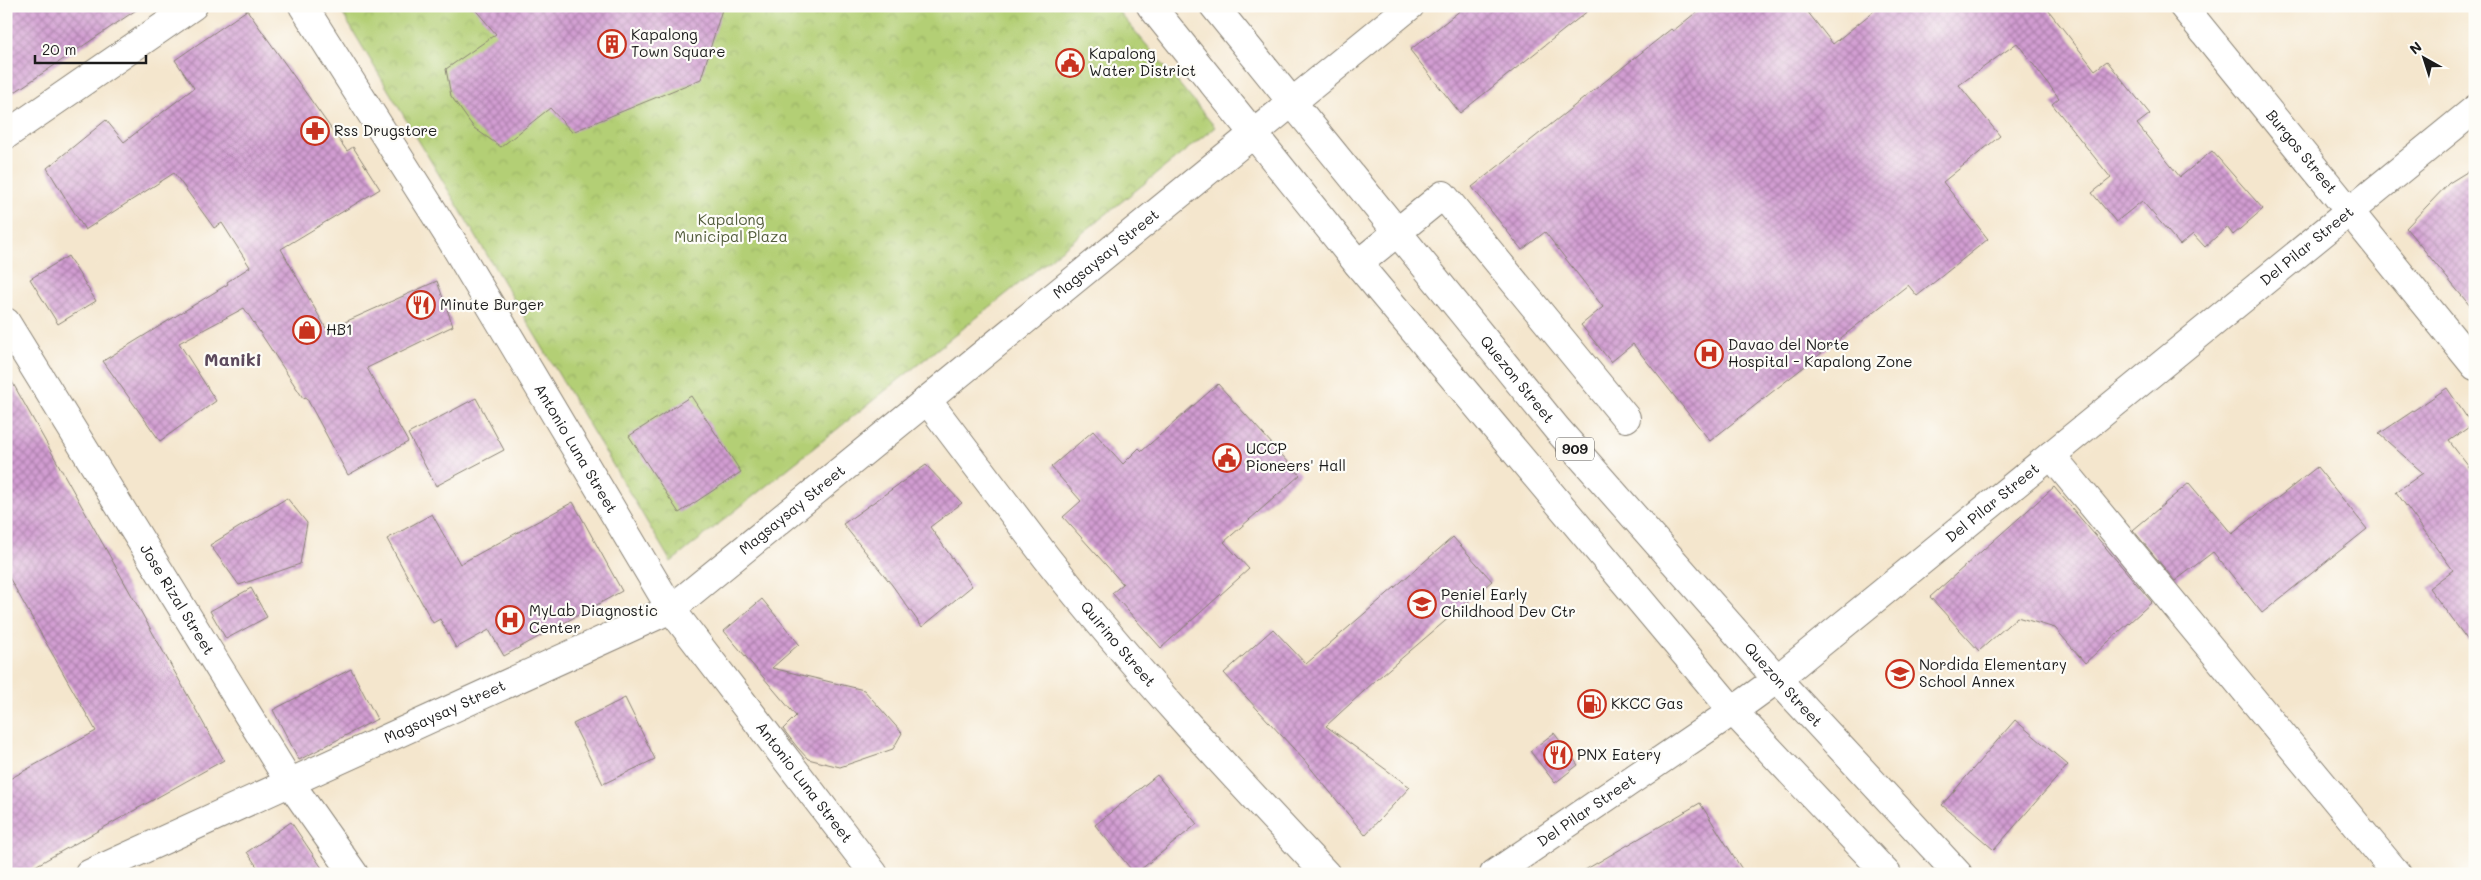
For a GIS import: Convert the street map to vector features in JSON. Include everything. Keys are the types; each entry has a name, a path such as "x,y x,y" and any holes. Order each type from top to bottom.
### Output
{"main road":[{"path":"6,135 194,6"},
{"name":"Antonio Luna Street","path":"303,6 452,241 671,609 874,874"},
{"path":"1151,6 1358,264 1733,712 1887,874"},
{"name":"Quezon Street","path":"1214,6 1556,429 1777,679 1958,874"},
{"name":"Magsaysay Street","path":"89,874 671,609 1410,6"},
{"name":"Burgos Street","path":"2183,6 2475,366"},
{"name":"Del Pilar Street","path":"1494,874 1733,712 1777,679 2475,109"},
{"path":"1358,264 1443,194 1626,418"},
{"name":"Jose Rizal Street","path":"6,322 290,783 354,874"},
{"name":"Quirino Street","path":"927,400 1047,558 1161,695 1236,779 1326,874"},
{"path":"2051,455 2397,874"}],"green space":[{"name":"Kapalong Municipal Plaza","path":"338,6 1114,6 1215,127 671,562"}],"building":[{"path":"6,6 142,6 6,98"},
{"path":"472,6 723,6 701,79 572,132 550,108 501,147 474,128 451,96 446,69 496,34"},
{"path":"1466,6 1594,6 1460,113 1410,50"},
{"name":"Davao del Norte Hospital - Kapalong Zone","path":"1704,6 1803,6 1833,44 1880,6 2045,6 2095,70 2107,61 2150,114 2137,124 2180,177 2212,151 2263,209 2233,235 2227,227 2205,247 2193,234 2180,245 2142,201 2116,222 2092,193 2111,178 2052,104 2059,98 2017,43 1959,85 2000,136 1943,182 1988,239 1917,296 1908,285 1710,441 1633,344 1611,362 1581,325 1603,307 1545,232 1522,250 1472,187 1671,29 1673,31"},
{"path":"247,10 347,151 353,147 380,189 281,249 327,330 437,281 453,326 367,368 408,442 348,475 306,397 303,398 244,308 179,343 216,401 160,441 103,361 228,284 227,282 250,267 222,223 214,228 174,173 85,230 47,168 106,120 124,142 194,88 175,60"},
{"path":"2475,167 2475,312 2406,228 2449,183"},
{"path":"68,256 96,301 58,324 30,279"},
{"path":"6,371 224,760 21,874 6,874 6,781 96,731 6,572"},
{"path":"1218,384 1300,475 1224,542 1249,569 1161,648 1112,593 1123,584 1063,517 1081,501 1051,467 1093,431 1123,464 1139,448 1142,451"},
{"path":"2447,388 2472,425 2449,441 2475,475 2475,650 2429,588 2453,570 2396,492 2423,473 2379,434"},
{"path":"691,396 741,472 679,513 629,436"},
{"path":"476,398 504,450 436,486 408,434"},
{"path":"926,465 962,503 930,527 972,586 922,627 892,585 843,524"},
{"path":"2317,467 2367,529 2262,613 2213,552 2175,581 2133,530 2189,483 2232,534"},
{"path":"2054,487 2152,602 2085,663 2055,628 2017,617 1979,651 1930,597"},
{"path":"287,498 307,523 300,564 239,585 210,545"},
{"path":"573,502 622,591 504,656 489,630 456,648 440,619 433,623 387,539 432,514 460,564"},
{"path":"1453,537 1492,581 1376,680 1326,726 1410,787 1365,835 1304,760 1224,673 1273,629 1306,664"},
{"path":"251,588 267,617 226,639 210,611"},
{"path":"762,599 799,644 772,668 864,690 902,733 893,749 840,767 808,759 797,747 783,729 796,716 724,631"},
{"path":"351,669 377,719 299,760 273,710"},
{"path":"625,698 655,759 603,784 573,724"},
{"path":"2015,720 2068,765 1994,850 1942,805"},
{"path":"1554,733 1578,765 1555,783 1530,751"},
{"path":"1157,775 1197,824 1135,874 1095,825"},
{"path":"1700,803 1745,874 1578,874"},
{"path":"291,822 326,874 262,874 247,852"}],"place":[{"name":"Kapalong Town Square","path":"612,44"},
{"name":"Kapalong Water District","path":"1070,63"},
{"name":"Rss Drugstore","path":"315,131"},
{"name":"Minute Burger","path":"421,305"},
{"name":"HB1","path":"307,330"},
{"name":"Davao del Norte Hospital - Kapalong Zone","path":"1709,354"},
{"name":"UCCP Pioneers' Hall","path":"1227,458"},
{"name":"Peniel Early Childhood Dev Ctr","path":"1422,604"},
{"name":"MyLab Diagnostic Center","path":"510,620"},
{"name":"Nordida Elementary School Annex","path":"1900,674"},
{"name":"KKCC Gas","path":"1592,704"},
{"name":"PNX Eatery","path":"1558,755"}],"district":[{"name":"Maniki","path":"233,360"}]}
